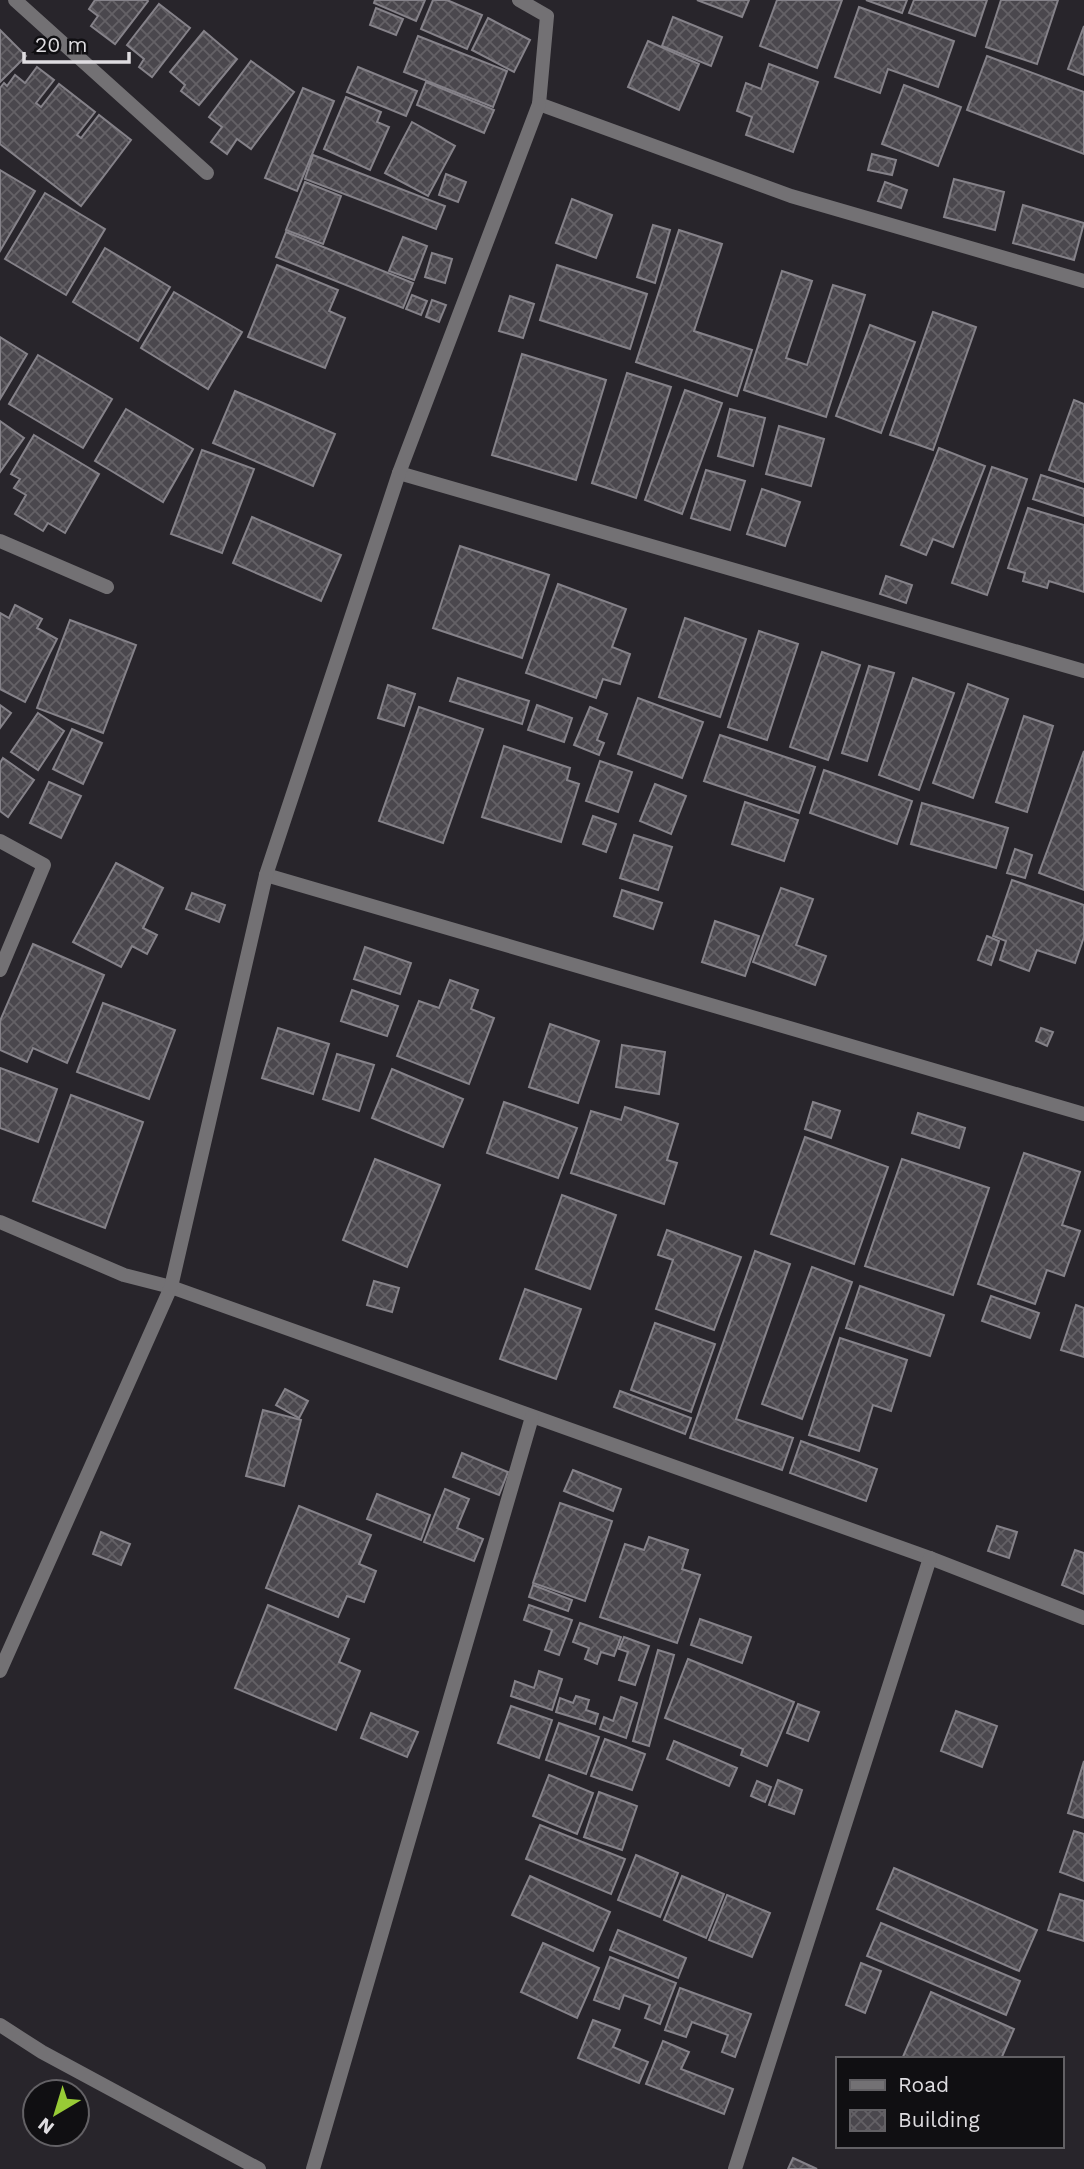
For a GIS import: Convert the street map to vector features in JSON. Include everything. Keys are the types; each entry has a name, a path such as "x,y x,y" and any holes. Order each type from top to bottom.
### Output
{"street":[{"path":"15,0 207,173"},
{"path":"0,1671 171,1287 266,875 398,473 539,104 547,16 519,0"},
{"path":"539,104 791,196 1084,282"},
{"path":"398,473 1084,671"},
{"path":"0,541 107,587"},
{"path":"0,841 44,865 0,970"},
{"path":"266,875 1084,1114"},
{"path":"0,1222 124,1275 171,1287 930,1558 1084,1618"},
{"path":"313,2169 532,1417"},
{"path":"735,2169 930,1558"},
{"path":"0,2025 42,2052 259,2169"}],"building":[{"path":"95,0 148,1 115,44 91,26 98,16 89,9"},
{"path":"375,0 425,0 416,21 374,3"},
{"path":"433,0 447,0 482,15 467,49 421,29"},
{"path":"697,0 749,0 742,17"},
{"path":"777,0 842,0 817,68 760,46"},
{"path":"866,0 907,0 902,13"},
{"path":"914,0 987,0 975,36 909,13"},
{"path":"1001,0 1058,0 1037,64 986,47"},
{"path":"159,4 190,28 152,77 139,67 144,59 127,45"},
{"path":"859,7 954,41 938,87 888,69 880,93 835,77"},
{"path":"376,8 403,19 396,35 370,25"},
{"path":"673,17 722,37 711,66 662,46"},
{"path":"488,18 530,40 514,72 472,50"},
{"path":"1084,26 1084,75 1068,69"},
{"path":"0,30 26,56 0,82"},
{"path":"204,31 237,59 199,105 181,91 185,85 170,72"},
{"path":"418,36 507,71 493,107 404,72"},
{"path":"648,41 699,64 679,110 628,87"},
{"path":"987,56 1084,92 1084,154 967,110"},
{"path":"251,61 294,92 251,149 237,139 227,154 211,142 222,127 209,117"},
{"path":"769,64 818,82 793,152 746,135 752,117 737,111 746,83 761,89"},
{"path":"37,67 54,80 36,103 41,107 59,84 95,112 77,135 81,138 99,115 131,140 81,206 0,144 0,88 4,83 7,86 15,75 25,83"},
{"path":"358,67 417,91 406,116 347,92"},
{"path":"426,82 494,110 484,133 417,105"},
{"path":"904,85 961,107 938,166 882,144"},
{"path":"303,88 334,101 297,191 265,178"},
{"path":"346,97 381,112 377,122 389,127 370,170 324,149"},
{"path":"412,122 455,146 428,196 385,173"},
{"path":"872,154 896,160 892,175 868,170"},
{"path":"313,155 445,206 436,229 305,179"},
{"path":"0,170 35,191 0,251"},
{"path":"446,174 466,182 458,202 439,195"},
{"path":"954,179 1004,192 995,230 944,217"},
{"path":"305,182 341,196 323,244 286,230"},
{"path":"885,182 907,190 901,208 878,201"},
{"path":"45,193 105,229 66,295 5,259"},
{"path":"572,199 612,215 596,258 556,243"},
{"path":"1023,205 1084,223 1074,260 1013,243"},
{"path":"653,225 670,230 655,283 637,277"},
{"path":"679,230 722,244 694,331 752,350 737,396 636,362"},
{"path":"286,232 413,283 403,308 276,257"},
{"path":"403,237 427,246 414,280 389,271"},
{"path":"105,248 170,287 138,341 73,302"},
{"path":"432,253 452,259 445,283 425,277"},
{"path":"277,265 338,290 329,311 345,318 325,368 248,337"},
{"path":"557,265 647,294 630,349 540,320"},
{"path":"782,271 812,281 786,358 807,365 833,285 865,295 826,417 744,390"},
{"path":"174,292 242,332 208,389 141,348"},
{"path":"412,295 427,301 421,315 406,309"},
{"path":"510,296 534,304 523,338 499,331"},
{"path":"432,300 446,305 439,322 426,317"},
{"path":"933,312 976,327 933,450 890,435"},
{"path":"870,325 915,342 881,433 836,416"},
{"path":"0,337 27,354 0,399"},
{"path":"522,354 606,380 576,480 492,455"},
{"path":"38,355 112,399 83,448 9,404"},
{"path":"627,373 671,387 636,498 592,483"},
{"path":"685,390 722,403 682,514 645,500"},
{"path":"235,391 335,434 313,486 213,443"},
{"path":"1074,400 1084,404 1084,482 1049,470"},
{"path":"126,409 193,449 163,502 95,461"},
{"path":"730,409 765,418 753,466 718,456"},
{"path":"0,421 24,438 0,472"},
{"path":"779,426 824,439 811,486 766,474"},
{"path":"34,435 99,474 65,533 48,523 43,531 15,514 26,495 14,488 20,479 11,474"},
{"path":"939,448 985,466 953,547 933,539 926,555 901,545"},
{"path":"202,450 254,469 222,553 171,534"},
{"path":"992,467 1027,479 987,595 952,583"},
{"path":"706,470 745,481 730,530 691,518"},
{"path":"1041,475 1084,489 1084,516 1033,499"},
{"path":"762,489 800,502 785,546 747,534"},
{"path":"1028,508 1084,525 1084,592 1049,581 1047,588 1023,581 1025,573 1008,568"},
{"path":"252,517 341,555 321,601 233,563"},
{"path":"460,546 549,575 522,658 433,628"},
{"path":"886,576 912,585 906,603 880,594"},
{"path":"558,584 626,609 612,647 630,654 620,684 603,679 596,698 526,673"},
{"path":"15,605 42,619 37,628 57,639 25,702 0,689 0,613 9,618"},
{"path":"685,618 746,639 720,717 659,697"},
{"path":"70,620 136,645 103,733 37,708"},
{"path":"759,631 798,644 767,740 728,727"},
{"path":"822,652 860,665 828,760 790,747"},
{"path":"869,666 894,673 867,761 842,753"},
{"path":"458,678 529,701 522,724 450,701"},
{"path":"913,678 954,693 919,790 879,775"},
{"path":"968,684 1008,699 973,798 933,783"},
{"path":"388,685 415,694 404,726 378,718"},
{"path":"638,698 703,722 682,778 618,754"},
{"path":"0,705 11,713 0,728"},
{"path":"537,705 572,718 564,742 528,730"},
{"path":"419,707 483,729 443,843 379,821"},
{"path":"590,707 607,714 597,740 604,743 599,755 574,745"},
{"path":"38,713 64,731 38,770 11,752"},
{"path":"1024,716 1053,726 1027,812 996,802"},
{"path":"72,729 102,743 83,784 53,769"},
{"path":"720,735 815,767 799,813 704,781"},
{"path":"504,746 570,768 567,780 579,784 561,842 482,817"},
{"path":"1084,751 1084,890 1039,873"},
{"path":"3,758 34,780 8,817 0,811 0,763"},
{"path":"600,761 632,772 618,812 586,801"},
{"path":"824,770 912,801 897,844 810,813"},
{"path":"49,782 81,796 61,838 30,823"},
{"path":"655,784 686,796 671,834 640,821"},
{"path":"745,802 798,820 784,861 732,844"},
{"path":"922,803 1008,828 996,868 911,844"},
{"path":"593,816 616,824 606,852 583,844"},
{"path":"634,835 672,847 658,890 620,878"},
{"path":"1015,849 1032,855 1025,878 1007,873"},
{"path":"116,863 163,888 143,928 157,935 147,954 132,946 121,967 73,942"},
{"path":"1012,880 1084,905 1084,937 1075,963 1037,950 1029,971 1000,960 1006,941 993,936"},
{"path":"781,888 813,899 796,945 826,956 815,985 753,962"},
{"path":"622,890 662,903 653,929 614,916"},
{"path":"192,893 225,905 219,922 186,909"},
{"path":"715,921 759,936 745,976 702,962"},
{"path":"987,936 999,941 991,965 978,960"},
{"path":"33,944 104,975 67,1063 33,1048 27,1062 0,1050 0,1021"},
{"path":"365,947 411,963 400,994 354,979"},
{"path":"450,980 478,990 471,1009 494,1018 469,1084 397,1056 419,1001 439,1008"},
{"path":"352,990 398,1006 387,1036 341,1021"},
{"path":"103,1003 175,1030 149,1099 77,1072"},
{"path":"550,1024 599,1041 578,1103 529,1087"},
{"path":"278,1028 329,1044 313,1094 262,1078"},
{"path":"1041,1028 1053,1032 1047,1046 1036,1041"},
{"path":"622,1045 665,1052 659,1094 616,1087"},
{"path":"337,1054 374,1065 359,1111 323,1099"},
{"path":"0,1068 57,1089 38,1142 0,1128"},
{"path":"392,1069 463,1099 443,1147 372,1118"},
{"path":"71,1095 143,1122 105,1228 33,1201"},
{"path":"504,1102 577,1128 558,1178 487,1153"},
{"path":"813,1102 840,1111 831,1138 805,1129"},
{"path":"625,1107 678,1124 667,1160 677,1163 664,1204 571,1173 591,1111 621,1120"},
{"path":"918,1113 965,1128 959,1148 912,1133"},
{"path":"805,1137 888,1167 854,1264 771,1234"},
{"path":"1024,1153 1080,1172 1062,1225 1080,1231 1064,1276 1047,1270 1035,1304 978,1284"},
{"path":"375,1159 440,1185 407,1267 343,1240"},
{"path":"902,1159 989,1188 953,1295 865,1266"},
{"path":"562,1195 616,1215 590,1289 536,1269"},
{"path":"667,1230 741,1257 714,1330 656,1309 673,1260 658,1255"},
{"path":"755,1251 790,1264 736,1419 793,1438 782,1470 690,1438"},
{"path":"812,1267 852,1282 802,1419 762,1404"},
{"path":"374,1281 399,1288 392,1312 367,1305"},
{"path":"860,1286 944,1315 930,1356 846,1328"},
{"path":"525,1289 581,1309 556,1379 500,1359"},
{"path":"991,1296 1039,1313 1030,1338 982,1321"},
{"path":"1076,1305 1084,1308 1084,1357 1061,1350"},
{"path":"655,1323 715,1344 691,1412 631,1390"},
{"path":"840,1338 907,1360 891,1411 873,1405 859,1451 809,1435"},
{"path":"285,1389 308,1401 299,1418 276,1405"},
{"path":"620,1391 691,1418 685,1434 614,1407"},
{"path":"263,1410 301,1420 284,1486 246,1476"},
{"path":"801,1441 877,1469 866,1501 790,1473"},
{"path":"462,1453 508,1472 499,1495 453,1477"},
{"path":"573,1470 621,1489 613,1511 564,1491"},
{"path":"445,1489 469,1499 457,1528 483,1539 474,1561 424,1542"},
{"path":"377,1494 430,1515 421,1540 367,1519"},
{"path":"560,1503 612,1521 585,1601 533,1583"},
{"path":"299,1506 371,1535 359,1564 376,1571 364,1602 347,1596 338,1617 266,1588"},
{"path":"997,1526 1017,1532 1009,1558 988,1551"},
{"path":"101,1532 130,1544 121,1565 93,1554"},
{"path":"649,1537 688,1550 682,1569 700,1575 677,1643 600,1617 625,1544 644,1550"},
{"path":"1075,1550 1084,1553 1084,1594 1062,1585"},
{"path":"533,1585 572,1600 568,1611 529,1597"},
{"path":"268,1605 349,1639 339,1662 360,1671 336,1730 235,1688"},
{"path":"529,1605 572,1620 559,1655 545,1650 552,1630 524,1620"},
{"path":"700,1619 751,1637 742,1663 691,1645"},
{"path":"580,1623 621,1637 614,1656 601,1652 597,1664 585,1659 589,1648 573,1642"},
{"path":"624,1637 649,1646 635,1685 619,1680 628,1652 619,1649"},
{"path":"658,1650 674,1655 649,1746 633,1741"},
{"path":"688,1659 794,1702 767,1766 741,1755 743,1749 665,1718"},
{"path":"539,1671 562,1679 552,1710 511,1696 515,1681 534,1688"},
{"path":"576,1696 589,1700 586,1710 598,1714 595,1724 556,1712 560,1698 573,1703"},
{"path":"621,1697 637,1703 626,1738 600,1729 604,1717 613,1721"},
{"path":"798,1704 819,1712 808,1741 787,1733"},
{"path":"511,1706 552,1720 539,1758 498,1743"},
{"path":"956,1711 997,1726 982,1767 941,1751"},
{"path":"371,1713 418,1732 407,1757 361,1738"},
{"path":"559,1723 599,1737 586,1774 546,1760"},
{"path":"605,1739 645,1754 632,1790 591,1776"},
{"path":"674,1741 737,1768 729,1786 667,1759"},
{"path":"1084,1761 1084,1818 1068,1813"},
{"path":"549,1775 593,1793 577,1834 533,1816"},
{"path":"778,1780 802,1790 794,1814 769,1805"},
{"path":"757,1781 771,1787 765,1802 751,1796"},
{"path":"599,1792 637,1806 622,1850 584,1837"},
{"path":"540,1825 625,1859 611,1894 526,1859"},
{"path":"1074,1831 1084,1834 1084,1881 1060,1872"},
{"path":"636,1855 678,1873 660,1917 618,1900"},
{"path":"894,1868 1037,1930 1019,1971 877,1909"},
{"path":"530,1876 610,1912 593,1951 512,1915"},
{"path":"682,1876 724,1894 706,1938 664,1920"},
{"path":"1060,1894 1084,1901 1084,1941 1048,1930"},
{"path":"727,1895 770,1913 752,1957 709,1940"},
{"path":"881,1923 1020,1981 1006,2015 867,1956"},
{"path":"618,1930 686,1958 678,1978 610,1950"},
{"path":"543,1943 599,1968 577,2018 521,1992"},
{"path":"610,1957 676,1983 660,2024 645,2018 650,2005 624,1995 619,2009 594,2000"},
{"path":"861,1963 881,1971 865,2013 846,2005"},
{"path":"680,1988 751,2014 735,2057 722,2052 728,2035 692,2022 686,2037 665,2030"},
{"path":"931,1992 1014,2029 1002,2057 903,2057"},
{"path":"593,2020 620,2030 613,2047 648,2062 639,2083 578,2058"},
{"path":"663,2041 689,2052 681,2069 733,2089 724,2114 646,2084"},
{"path":"793,2158 817,2169 788,2169"}]}
